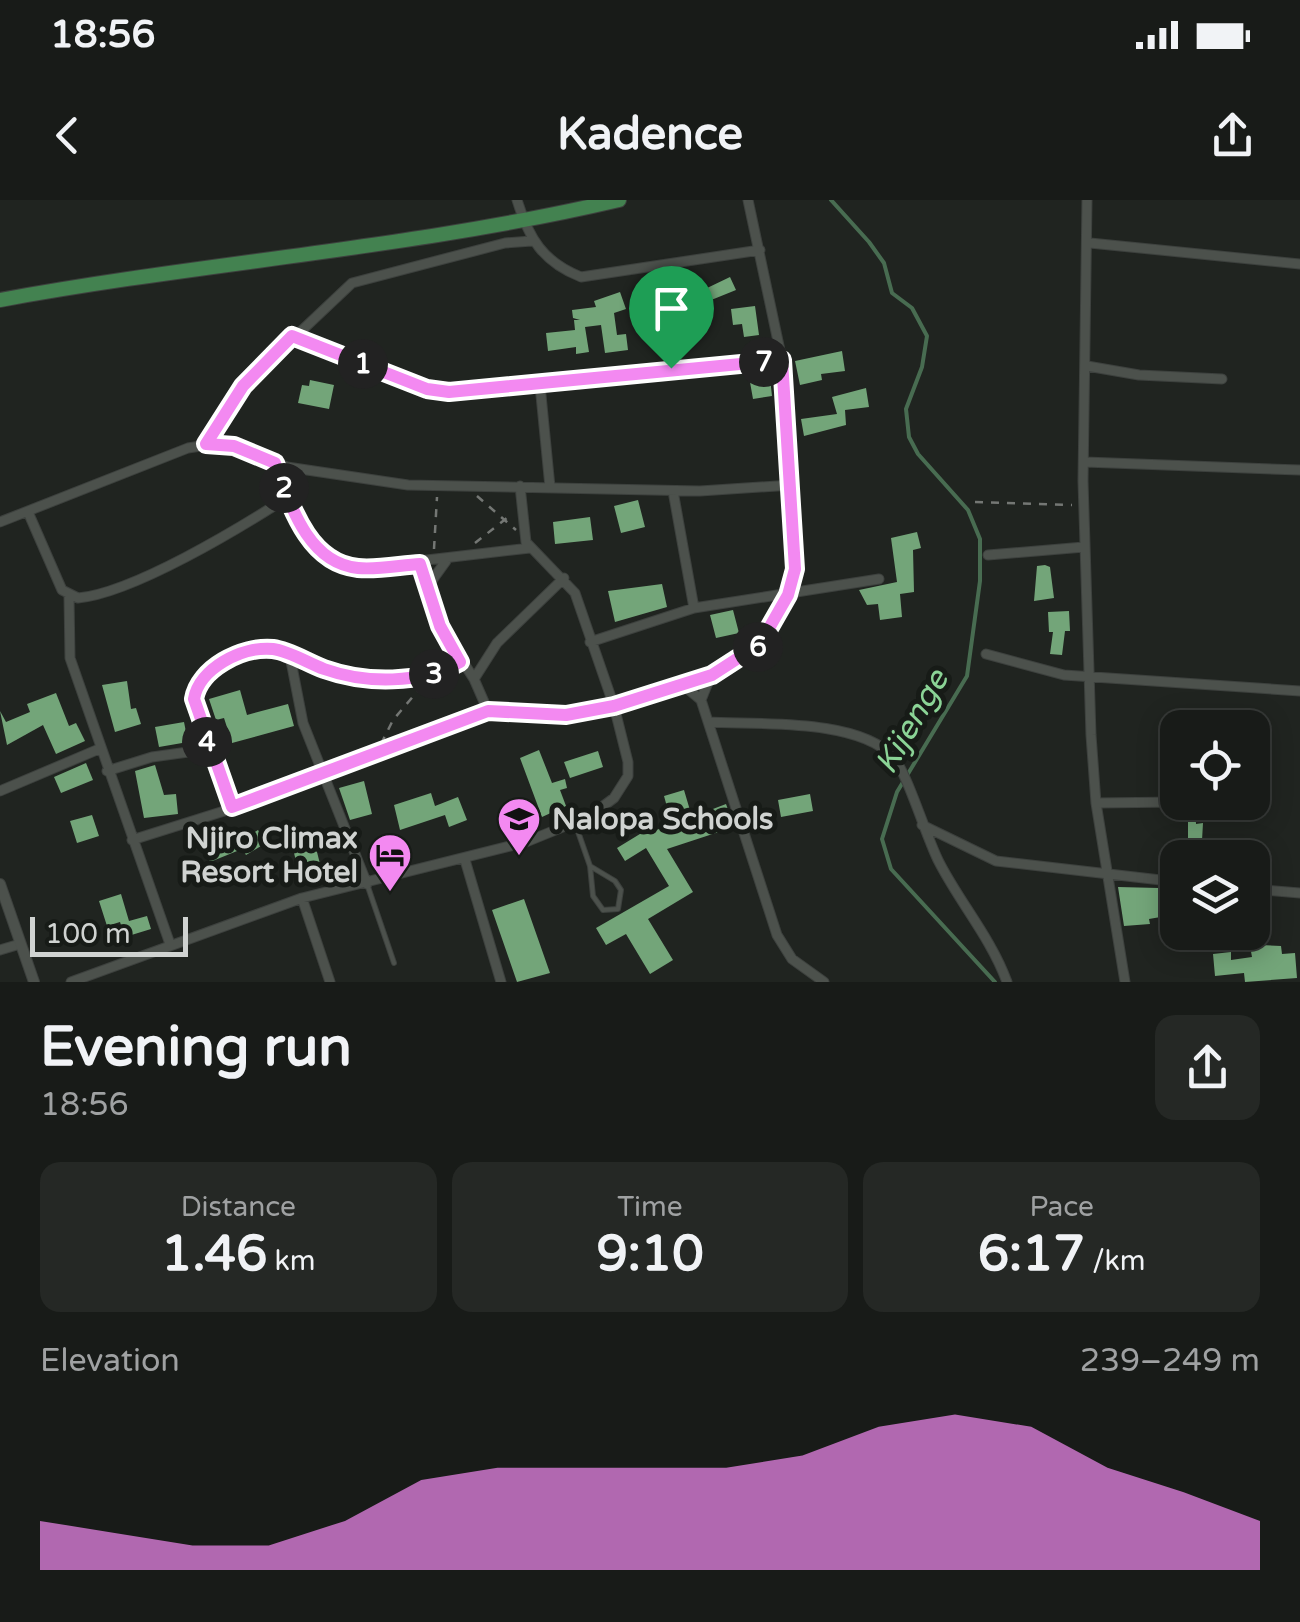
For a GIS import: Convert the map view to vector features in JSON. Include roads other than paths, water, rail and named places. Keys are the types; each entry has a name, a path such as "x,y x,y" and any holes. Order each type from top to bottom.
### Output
{"main road":[{"path":"0,300 133,276 329,252 619,200"}],"street":[{"path":"517,200 532,240 554,266 581,277 760,250"},
{"path":"132,840 324,776 488,711 566,715 614,706 712,675 760,644 788,595 795,569 782,360 748,200"},
{"path":"1087,200 1090,244 1084,548 1089,676 1096,803 1125,982"},
{"path":"206,444 243,386 292,336 352,284 490,246 532,240"},
{"path":"1090,244 1300,264"},
{"path":"292,336 427,389 471,391 782,360"},
{"path":"1087,366 1139,376 1222,379"},
{"path":"540,384 550,488"},
{"path":"0,522 206,444 234,446 275,463 371,482 469,488 673,490 792,485"},
{"path":"1085,462 1300,470"},
{"path":"275,463 302,530 335,561 358,568 420,564 530,548"},
{"path":"71,982 302,898 464,860 574,823 614,798 628,776 614,706 590,642 585,616 564,578 530,548 523,534 520,486"},
{"path":"673,490 694,608"},
{"path":"69,596 88,597 118,588 247,523 288,496"},
{"path":"28,512 69,596 70,658 170,944"},
{"path":"988,554 1084,548"},
{"path":"428,586 448,559"},
{"path":"420,564 440,626 474,679 488,711"},
{"path":"474,679 497,643 564,578"},
{"path":"590,642 694,608 879,579"},
{"path":"232,807 194,699 197,682 208,671 246,654 273,649 368,679 434,674 460,662"},
{"path":"986,654 1064,675 1300,691"},
{"path":"290,656 303,723 367,884"},
{"path":"702,700 712,675"},
{"path":"682,684 702,700 777,935 792,960 824,982"},
{"path":"708,722 860,735 894,758 922,825 1007,982"},
{"path":"0,792 99,749"},
{"path":"107,771 152,757 210,749"},
{"path":"1096,803 1160,802"},
{"path":"922,825 996,862 1160,880"},
{"path":"464,860 501,982"},
{"path":"0,884 34,982"},
{"path":"1270,891 1300,894"},
{"path":"302,898 330,982"},
{"path":"0,950 20,944"}],"lane":[{"path":"574,823 590,866 597,904 603,910 618,909 622,898 616,881 590,866"},
{"path":"367,884 394,963"}],"waterway":[{"name":"Kijenge","path":"831,200 884,263 892,293 912,308 927,336 922,367 906,409 909,437 918,454 968,510 980,539 980,581 967,676 897,792 882,839 891,869 995,982"}],"place":[{"name":"Nalopa Schools","path":"519,857"},
{"name":"Njiro Climax Resort Hotel","path":"390,893"}]}
